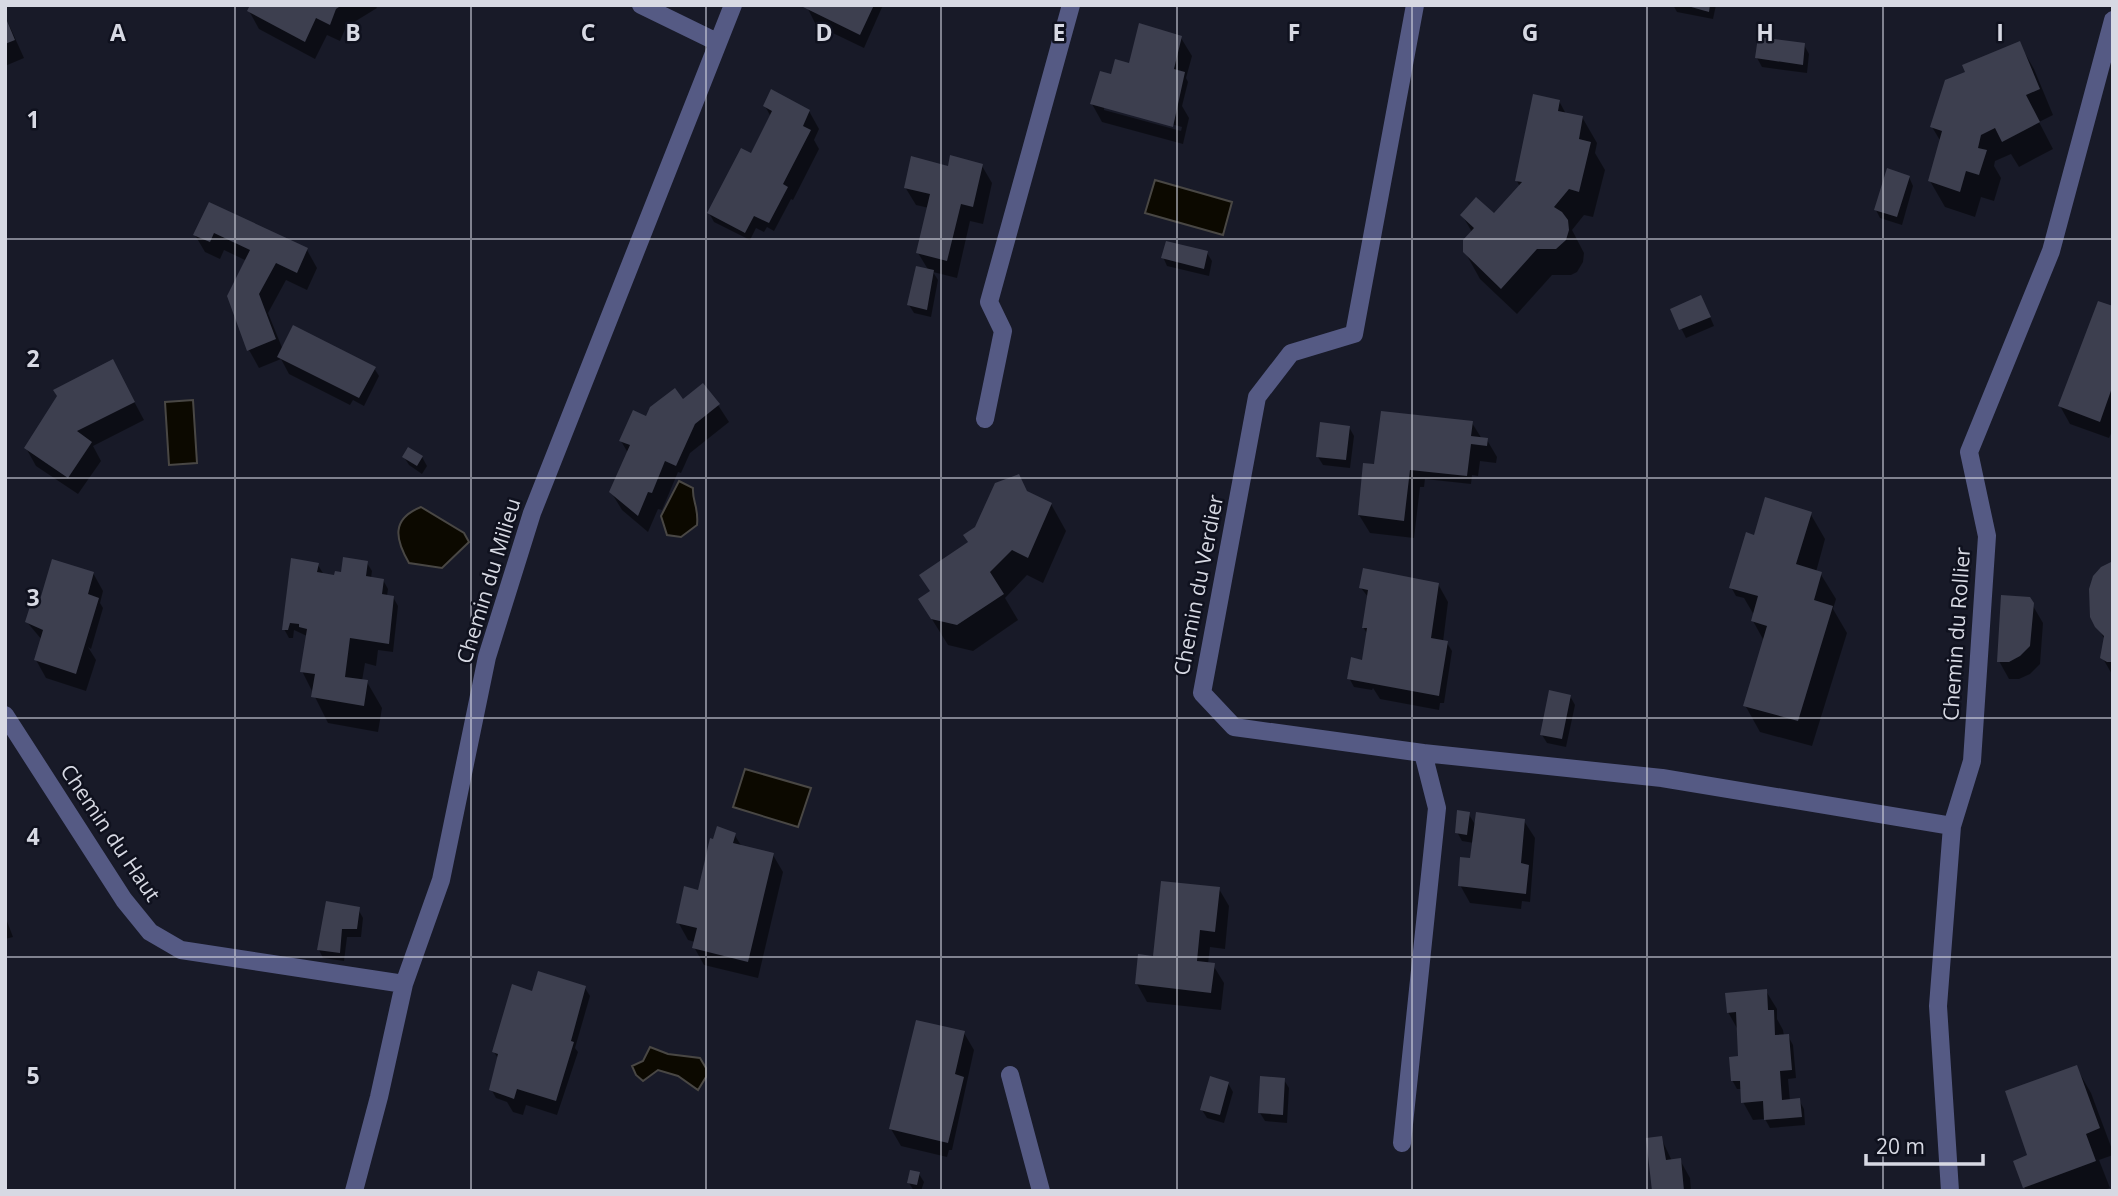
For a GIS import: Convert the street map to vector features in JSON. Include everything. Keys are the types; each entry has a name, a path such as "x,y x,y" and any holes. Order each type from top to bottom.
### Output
{"street":[{"path":"640,5 717,42"},
{"name":"Chemin du Milieu","path":"355,1191 404,984 441,880 487,657 532,513 733,5"},
{"path":"985,419 1003,331 989,302 1071,5"},
{"name":"Chemin du Verdier","path":"1415,5 1354,334 1291,353 1257,397 1202,693 1234,727 1423,753"},
{"name":"Chemin du Rollier","path":"1950,1191 1938,1006 1952,826 1972,761 1987,536 1969,452 2051,251 2113,19"},
{"name":"Chemin du Haut","path":"5,715 124,900 150,932 181,950 404,984"},
{"path":"1402,1143 1437,808 1423,753 1662,778 1952,826"},
{"path":"1010,1075 1041,1191"}],"shaded area":[{"path":"1155,180 1232,202 1223,235 1145,213"},
{"path":"193,400 197,463 169,465 165,402"},
{"path":"679,481 693,488 697,519 697,525 681,537 667,535 661,516"},
{"path":"421,507 464,533 469,542 442,568 409,563 401,546 398,530 400,524 411,512"},
{"path":"745,769 811,788 798,827 733,807"},
{"path":"650,1047 668,1054 700,1058 706,1068 706,1077 698,1090 678,1076 658,1070 643,1081 636,1075 632,1066 643,1061"}],"building":[{"path":"250,5 342,5 336,9 330,25 316,18 305,42 247,11"},
{"path":"874,5 860,35 803,7"},
{"path":"1684,5 1710,5 1709,12"},
{"path":"5,16 15,40 5,44"},
{"path":"1139,23 1182,36 1174,69 1185,72 1173,127 1090,104 1100,71 1111,74 1115,59 1129,63"},
{"path":"1758,37 1805,43 1803,65 1755,58"},
{"path":"2020,41 2040,89 2026,95 2040,122 2002,142 1995,128 1981,135 1978,148 1987,150 1979,175 1966,171 1960,192 1928,181 1942,131 1930,127 1945,80 1965,72 1962,65"},
{"path":"771,89 810,110 803,126 811,130 783,184 788,187 769,223 754,216 745,233 707,213 741,148 751,153 772,111 763,106"},
{"path":"1533,94 1560,100 1558,111 1583,116 1579,139 1591,142 1579,192 1569,189 1554,207 1568,220 1566,240 1556,249 1537,249 1501,289 1463,252 1463,240 1474,228 1460,215 1476,197 1494,213 1522,182 1515,181"},
{"path":"950,155 983,164 973,207 961,204 947,261 916,253 930,194 904,188 911,156 948,166"},
{"path":"1887,168 1910,176 1897,217 1874,210"},
{"path":"209,202 308,248 297,273 276,263 259,294 276,339 247,351 227,296 250,250 214,233 210,242 193,235"},
{"path":"1166,241 1208,251 1204,269 1161,258"},
{"path":"916,266 934,270 927,310 907,305"},
{"path":"1701,295 1711,317 1679,330 1670,309"},
{"path":"2098,301 2113,306 2113,385 2100,422 2058,406"},
{"path":"293,325 376,367 359,398 277,357"},
{"path":"113,359 135,402 77,431 92,442 68,478 24,448 57,396 53,390"},
{"path":"703,383 720,404 695,424 676,466 665,461 652,493 648,492 638,516 609,492 630,445 619,441 633,410 646,416 650,407 675,388 683,399"},
{"path":"1381,411 1473,421 1471,436 1488,438 1487,446 1471,444 1467,476 1410,470 1404,521 1358,515 1363,463 1374,464"},
{"path":"1320,422 1350,426 1346,460 1316,457"},
{"path":"408,447 423,456 417,466 402,457"},
{"path":"1019,474 1027,491 1052,503 1028,558 1012,550 990,572 1004,594 957,625 931,619 918,599 930,591 919,575 968,542 963,535 975,527 995,483"},
{"path":"1765,497 1812,512 1796,564 1822,572 1814,600 1833,606 1798,721 1743,706 1767,626 1751,621 1758,596 1729,588 1746,532 1754,535"},
{"path":"343,557 368,561 366,576 384,579 382,594 394,596 389,644 350,638 345,677 368,680 364,706 311,697 315,674 300,672 307,629 290,623 288,630 282,630 291,558 319,563 317,572 334,575 335,571 341,572"},
{"path":"52,559 94,572 88,594 99,598 76,674 34,660 43,630 25,622 32,600 39,603"},
{"path":"2113,561 2113,662 2107,662 2100,658 2104,636 2090,617 2089,589 2093,576 2101,567"},
{"path":"1363,568 1439,583 1431,638 1448,641 1439,696 1347,679 1351,657 1362,660 1367,628 1362,628 1368,590 1359,588"},
{"path":"2001,595 2030,597 2034,603 2030,646 2009,662 1997,662"},
{"path":"1549,690 1571,695 1562,739 1540,735"},
{"path":"1457,810 1470,812 1467,835 1455,833"},
{"path":"1476,812 1525,819 1521,863 1529,865 1526,894 1458,886 1460,857 1470,858"},
{"path":"717,826 736,833 733,843 774,853 748,962 692,948 697,928 676,923 684,886 698,890 710,838 713,839"},
{"path":"1161,881 1220,887 1215,932 1200,930 1197,961 1215,963 1211,993 1135,984 1138,954 1153,956"},
{"path":"326,901 360,907 357,929 342,929 340,953 317,950"},
{"path":"538,971 586,986 571,1041 574,1042 556,1101 517,1089 514,1099 489,1090 498,1054 492,1052 512,984 532,991"},
{"path":"1767,989 1768,1010 1774,1010 1775,1035 1789,1034 1792,1070 1780,1071 1782,1100 1800,1098 1802,1117 1764,1120 1763,1101 1741,1103 1740,1081 1731,1081 1729,1057 1738,1056 1736,1012 1727,1013 1725,993"},
{"path":"916,1020 965,1031 955,1074 964,1077 948,1143 889,1129"},
{"path":"2077,1065 2100,1128 2086,1134 2096,1161 2023,1188 2013,1161 2027,1155 2005,1091"},
{"path":"1210,1076 1229,1082 1220,1115 1200,1110"},
{"path":"1260,1076 1285,1078 1283,1115 1258,1113"},
{"path":"1662,1136 1666,1160 1681,1158 1684,1191 1652,1191 1646,1138"},
{"path":"910,1170 920,1172 917,1185 907,1183"}]}
